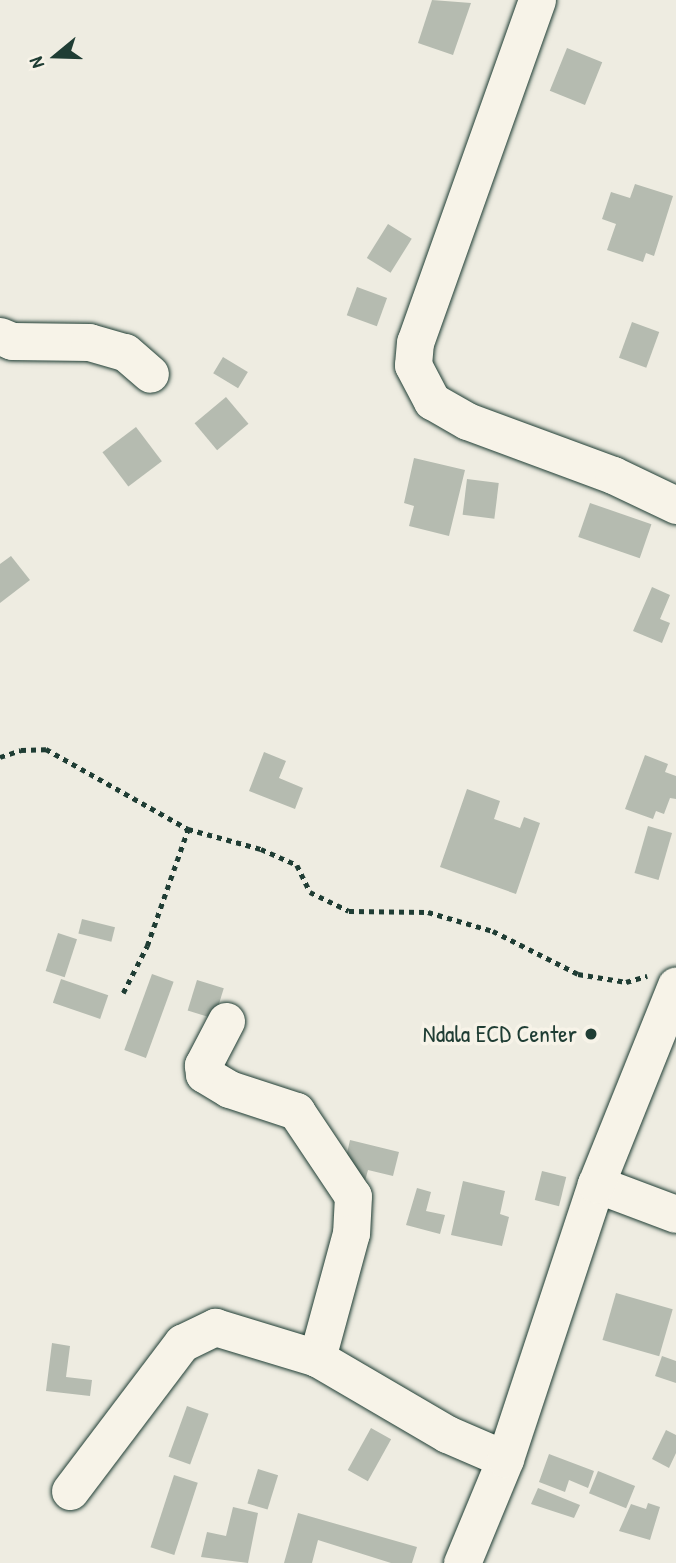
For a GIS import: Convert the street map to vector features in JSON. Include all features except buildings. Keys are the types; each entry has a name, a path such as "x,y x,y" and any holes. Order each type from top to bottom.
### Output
{"street":[{"path":"537,0 415,342 413,365 432,401 467,421 613,475 676,505"},
{"path":"0,336 12,341 89,342 125,352 150,374"},
{"path":"462,1563 505,1459 664,979"},
{"path":"226,1021 203,1065 204,1074 229,1089 296,1111 354,1196 351,1233 317,1358"},
{"path":"596,1184 676,1214"},
{"path":"70,1490 178,1349 195,1333 226,1328 317,1358 447,1434 505,1459"}],"path":[{"path":"0,757 46,749 188,829 261,849 297,865 310,892 349,911 428,912 493,931 578,974 626,982 664,979"},
{"path":"123,993 147,946 188,829"}],"place":[{"name":"Ndala ECD Center","path":"591,1034"}]}
